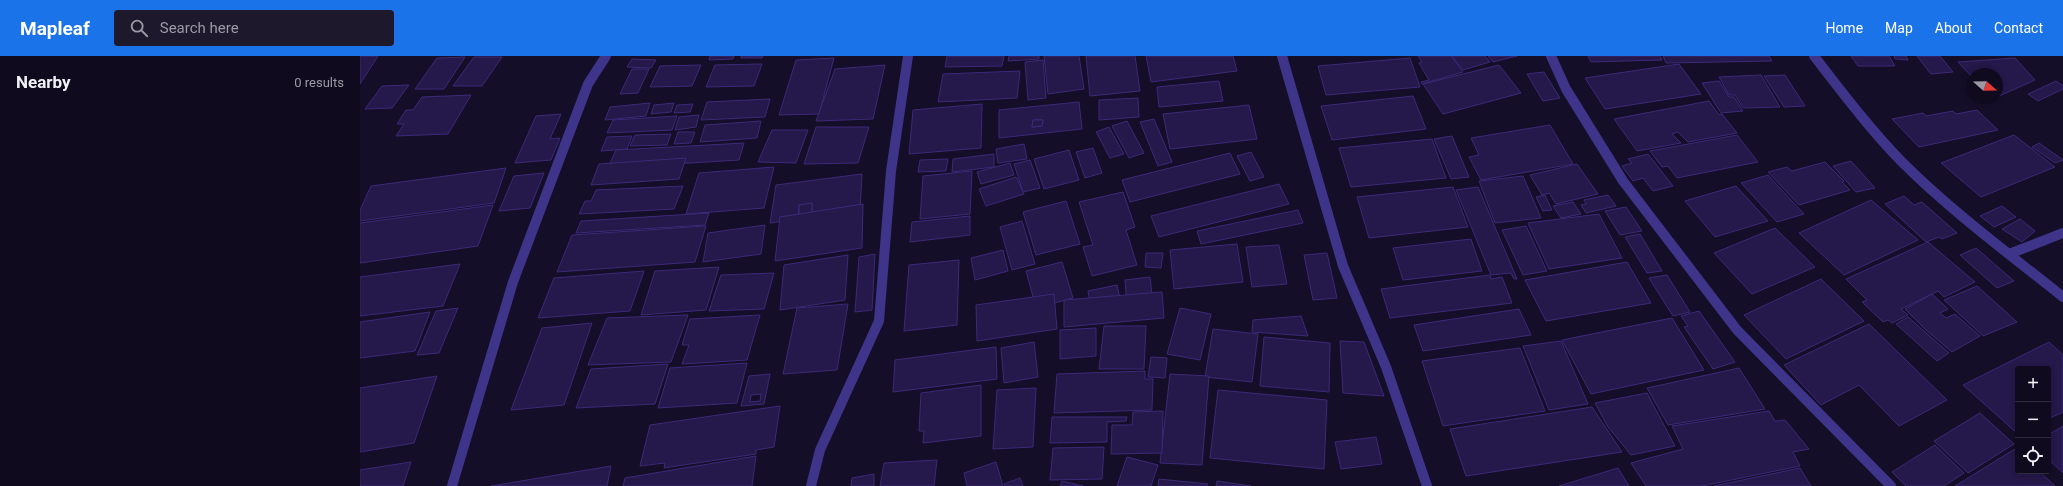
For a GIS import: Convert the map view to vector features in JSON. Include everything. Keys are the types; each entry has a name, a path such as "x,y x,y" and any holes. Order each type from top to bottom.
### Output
{"street":[{"path":"452,486 513,282 588,84 606,56"},
{"path":"811,486 820,450 879,321 891,170 908,56"},
{"path":"1282,56 1343,266 1386,367 1427,486"},
{"path":"1551,56 1566,89 1623,181 1737,330 1891,486"},
{"path":"1814,56 1855,108 1915,174 2009,254 2063,296"},
{"path":"2009,254 2063,233"}],"building":[{"path":"360,56 378,56 360,84"},
{"path":"710,56 734,56 733,59 709,60"},
{"path":"741,56 763,56 762,58 741,58"},
{"path":"947,56 1004,56 1002,66 945,67"},
{"path":"1009,56 1039,56 1039,59 1008,61"},
{"path":"1044,56 1079,56 1084,89 1048,94"},
{"path":"1086,56 1135,56 1140,91 1090,96"},
{"path":"1146,56 1233,56 1237,71 1151,82"},
{"path":"1418,56 1451,56 1463,72 1422,84 1421,82 1429,80 1419,63 1422,62"},
{"path":"1452,56 1485,56 1490,62 1463,70"},
{"path":"1488,56 1517,56 1493,62"},
{"path":"1588,56 1660,56 1662,60 1591,62"},
{"path":"1663,56 1769,56 1772,61 1666,63"},
{"path":"1851,56 1889,56 1895,66 1858,66"},
{"path":"1894,56 1906,56 1908,60 1895,59"},
{"path":"1917,56 1940,56 1953,72 1931,74"},
{"path":"465,57 444,89 415,89 437,58"},
{"path":"474,57 502,57 482,86 453,86"},
{"path":"834,58 819,114 779,115 796,60"},
{"path":"1410,58 1420,87 1326,95 1318,66"},
{"path":"2015,58 2035,80 2003,94 2003,68 1967,68 1967,72 1958,62"},
{"path":"632,59 656,60 651,68 627,67"},
{"path":"1043,60 1046,98 1028,100 1025,62"},
{"path":"762,64 754,86 706,87 715,65"},
{"path":"1679,64 1701,94 1605,109 1585,78"},
{"path":"701,65 692,86 650,87 660,66"},
{"path":"885,65 873,119 816,121 835,69"},
{"path":"1499,65 1521,93 1443,114 1423,84"},
{"path":"632,69 649,69 638,93 620,94"},
{"path":"1020,71 1017,98 938,102 943,74"},
{"path":"1544,72 1560,98 1543,101 1527,74"},
{"path":"1761,75 1780,107 1743,108 1735,95 1729,95 1719,77"},
{"path":"1785,75 1805,106 1784,107 1764,76"},
{"path":"1219,81 1223,101 1159,107 1157,87"},
{"path":"1719,81 1729,97 1734,97 1743,111 1721,113 1702,83"},
{"path":"2056,81 2063,86 2063,89 2038,101 2028,94"},
{"path":"409,85 392,108 365,109 382,86"},
{"path":"471,95 448,134 396,136 404,124 397,124 406,110 413,110 422,97"},
{"path":"1413,96 1426,129 1332,140 1321,106"},
{"path":"1138,98 1139,117 1099,120 1099,100"},
{"path":"770,99 765,117 701,120 707,102"},
{"path":"1709,101 1719,115 1722,114 1737,133 1688,142 1678,132 1672,134 1681,143 1637,151 1614,119"},
{"path":"1079,102 1082,129 999,138 999,110","holes":["1033,120 1043,120 1042,126 1032,127"]},
{"path":"650,103 646,116 605,120 610,107"},
{"path":"674,103 671,112 651,114 654,105"},
{"path":"693,104 690,112 674,113 677,105"},
{"path":"982,104 981,148 909,154 913,110"},
{"path":"1249,105 1257,139 1170,149 1163,114"},
{"path":"1977,110 1998,130 1919,147 1892,119 1923,113 1926,116 1953,111 1956,114"},
{"path":"561,114 550,139 560,138 551,160 515,163 536,116"},
{"path":"699,115 696,127 675,130 679,117"},
{"path":"677,116 672,130 607,133 613,120"},
{"path":"1154,119 1172,162 1158,166 1140,122"},
{"path":"1033,120 1043,120 1042,126 1032,127"},
{"path":"761,121 757,138 700,142 705,125"},
{"path":"1127,121 1144,153 1129,158 1112,126"},
{"path":"1550,125 1573,164 1481,180 1469,157 1479,155 1471,138"},
{"path":"816,127 869,127 858,163 804,164"},
{"path":"1109,127 1124,154 1110,158 1096,132"},
{"path":"772,130 808,130 796,163 758,162"},
{"path":"678,132 695,132 691,143 674,144"},
{"path":"671,134 667,145 630,146 635,135"},
{"path":"1737,135 1758,162 1677,178 1668,166 1662,167 1650,151"},
{"path":"2014,135 2055,167 1981,197 1941,163"},
{"path":"632,136 627,149 601,151 607,137"},
{"path":"1452,136 1469,177 1451,179 1434,139"},
{"path":"1432,139 1446,178 1351,187 1339,148"},
{"path":"744,143 739,160 608,168 616,150"},
{"path":"2039,143 2063,160 2055,163 2032,147"},
{"path":"1024,144 1027,159 998,163 996,149"},
{"path":"1093,148 1102,173 1085,178 1076,152"},
{"path":"1069,150 1079,180 1044,189 1034,159"},
{"path":"1251,152 1264,177 1250,181 1237,156"},
{"path":"1230,153 1240,174 1130,202 1122,180"},
{"path":"994,154 994,167 952,172 953,159"},
{"path":"1648,154 1673,186 1653,191 1643,178 1633,181 1622,166 1632,163 1628,159"},
{"path":"686,158 679,179 591,185 599,164"},
{"path":"948,159 946,171 918,172 920,160"},
{"path":"1030,160 1040,188 1023,192 1014,164"},
{"path":"1851,161 1875,188 1856,192 1833,166"},
{"path":"1825,162 1844,181 1842,182 1850,190 1799,205 1768,172 1787,167 1792,171"},
{"path":"1010,163 1014,175 981,184 977,172"},
{"path":"1577,164 1598,194 1556,204 1549,193 1542,195 1530,175"},
{"path":"774,167 764,208 686,214 699,173"},
{"path":"506,168 494,203 360,221 360,210 371,186"},
{"path":"972,171 970,214 920,219 923,176"},
{"path":"544,173 530,208 499,211 514,176"},
{"path":"862,174 860,211 770,223 776,185","holes":["812,203 812,214 799,217 799,205"]},
{"path":"1768,175 1804,214 1777,222 1741,183"},
{"path":"1523,176 1541,218 1495,223 1479,181"},
{"path":"1016,177 1024,194 986,206 979,189"},
{"path":"1279,184 1289,204 1159,237 1151,216"},
{"path":"683,186 674,209 579,214 585,201 591,201 596,190"},
{"path":"1736,186 1768,221 1715,237 1685,201"},
{"path":"1453,187 1468,227 1369,238 1357,197"},
{"path":"1478,187 1517,279 1514,279 1511,273 1491,275 1456,190"},
{"path":"1123,192 1135,227 1126,230 1137,265 1092,276 1083,247 1093,245 1079,202"},
{"path":"1545,195 1552,210 1543,211 1536,197"},
{"path":"1608,195 1616,206 1586,213 1581,205 1586,204 1584,200"},
{"path":"1904,196 1914,205 1922,202 1957,233 1942,239 1939,237 1926,242 1885,204"},
{"path":"1871,200 1918,240 1844,275 1799,233"},
{"path":"1066,201 1080,244 1036,255 1023,212"},
{"path":"1573,202 1581,214 1561,218 1553,206"},
{"path":"812,203 812,214 799,217 799,205"},
{"path":"863,204 862,248 775,261 780,217"},
{"path":"493,205 478,246 360,263 360,223"},
{"path":"2002,206 2016,217 1994,227 1980,216"},
{"path":"1626,207 1642,231 1620,235 1605,211"},
{"path":"1298,210 1303,223 1201,244 1197,231"},
{"path":"709,213 705,225 576,233 581,221"},
{"path":"1599,214 1622,258 1549,269 1528,223"},
{"path":"970,216 970,235 910,242 912,222"},
{"path":"2020,219 2035,231 2022,242 2002,229"},
{"path":"1022,221 1035,264 1012,270 1000,227"},
{"path":"765,225 761,254 703,262 708,233"},
{"path":"706,226 695,262 557,272 572,235"},
{"path":"1526,226 1547,271 1523,275 1502,230"},
{"path":"1775,228 1815,267 1752,294 1714,253"},
{"path":"1640,234 1662,271 1647,273 1625,237"},
{"path":"1471,239 1482,271 1403,280 1393,248"},
{"path":"1928,242 1975,282 1944,297 1938,291 1901,309 1908,315 1892,323 1888,320 1883,322 1862,302 1867,300 1846,279"},
{"path":"1237,244 1243,282 1174,289 1170,250"},
{"path":"1279,245 1287,284 1252,287 1246,247"},
{"path":"1976,248 2014,281 1997,288 1960,255"},
{"path":"1003,250 1008,271 975,280 971,258"},
{"path":"1146,253 1163,253 1161,268 1145,267"},
{"path":"1327,253 1337,298 1313,300 1304,255"},
{"path":"875,254 872,310 855,312 859,257"},
{"path":"848,255 845,300 780,310 784,265"},
{"path":"959,260 957,325 904,331 909,265"},
{"path":"1062,262 1073,298 1036,308 1026,271"},
{"path":"1627,262 1651,303 1546,321 1525,280"},
{"path":"460,264 443,306 360,316 360,277"},
{"path":"719,267 706,310 641,315 655,271"},
{"path":"644,271 630,311 538,318 554,278"},
{"path":"774,273 764,309 709,311 721,275"},
{"path":"1490,275 1491,279 1502,277 1512,303 1390,318 1381,289"},
{"path":"1667,275 1690,312 1673,316 1649,278"},
{"path":"1150,277 1153,303 1127,306 1125,280"},
{"path":"1821,279 1864,321 1786,359 1744,315"},
{"path":"1117,285 1122,308 1092,314 1088,291"},
{"path":"1977,286 2017,322 1983,336 1944,300"},
{"path":"1162,292 1164,318 1064,327 1064,300"},
{"path":"1054,294 1057,329 977,341 976,305"},
{"path":"1932,294 1948,309 1940,313 1946,318 1955,314 1980,336 1952,352 1926,330 1905,309"},
{"path":"848,304 837,370 783,374 797,308"},
{"path":"458,308 439,353 417,355 436,311"},
{"path":"1180,308 1211,314 1200,360 1167,354"},
{"path":"1519,309 1531,335 1423,351 1414,325"},
{"path":"1699,311 1735,362 1713,369 1684,327 1688,326 1681,316"},
{"path":"430,312 415,351 360,358 360,322"},
{"path":"688,315 671,362 588,365 607,318"},
{"path":"760,315 747,360 682,364 689,345 682,345 690,319"},
{"path":"1301,316 1308,336 1252,332 1253,320"},
{"path":"1908,317 1949,353 1937,361 1896,324"},
{"path":"1672,318 1704,370 1591,394 1562,340"},
{"path":"592,323 564,405 511,410 542,328"},
{"path":"1869,324 1947,400 1899,426 1859,385 1821,405 1784,365"},
{"path":"1104,326 1146,326 1144,369 1099,369"},
{"path":"1096,328 1096,356 1060,359 1060,330"},
{"path":"1213,329 1258,334 1252,382 1205,377"},
{"path":"1264,337 1330,343 1329,392 1260,386"},
{"path":"1340,341 1364,342 1384,396 1343,393"},
{"path":"1561,341 1588,404 1549,410 1523,346"},
{"path":"1034,342 1038,377 1004,383 1001,348"},
{"path":"2049,342 2063,355 2063,412 2051,418 2051,366 2015,366 2015,431 1963,385"},
{"path":"996,347 997,379 893,392 895,360"},
{"path":"1520,348 1545,411 1443,426 1422,361"},
{"path":"1151,357 1167,358 1165,378 1148,377"},
{"path":"747,363 737,403 658,408 670,368"},
{"path":"668,364 655,404 576,408 591,369"},
{"path":"1739,368 1765,409 1668,425 1647,388"},
{"path":"1145,371 1145,379 1153,379 1152,410 1054,413 1057,374"},
{"path":"770,374 764,404 741,406 749,376","holes":["761,394 760,401 750,402 751,395"]},
{"path":"1170,374 1209,376 1202,465 1160,463"},
{"path":"437,376 414,443 360,452 360,388"},
{"path":"981,385 981,436 923,443 924,431 919,431 921,393"},
{"path":"1036,388 1033,447 993,449 997,390"},
{"path":"1218,390 1327,400 1324,469 1210,458"},
{"path":"1647,393 1675,446 1631,455 1608,427 1595,403"},
{"path":"780,406 774,447 756,450 756,454 664,468 665,463 640,466 650,425"},
{"path":"1592,407 1622,452 1466,476 1450,429"},
{"path":"1163,411 1162,453 1111,454 1112,425 1132,425 1133,412"},
{"path":"1769,411 1775,421 1785,420 1809,449 1793,452 1800,466 1702,486 1646,486 1631,463 1683,449 1672,426"},
{"path":"1980,413 2014,444 1968,473 1934,441"},
{"path":"1052,417 1127,417 1126,421 1107,422 1107,442 1050,443"},
{"path":"2063,426 2063,473 2051,462 2051,433"},
{"path":"1376,437 1382,464 1341,469 1335,442"},
{"path":"1935,445 1964,473 1944,486 1906,486 1892,472"},
{"path":"1104,447 1102,479 1050,480 1053,448"},
{"path":"2015,449 2015,474 2042,474 2055,486 1955,486"},
{"path":"756,456 752,486 623,486 625,478"},
{"path":"1127,457 1158,465 1151,486 1117,486"},
{"path":"937,460 934,486 880,486 884,463"},
{"path":"411,462 403,486 360,486 360,470"},
{"path":"996,462 1003,486 967,486 964,473"},
{"path":"611,466 607,486 491,486"},
{"path":"1618,468 1629,486 1559,486"},
{"path":"1800,468 1811,486 1714,486"},
{"path":"874,474 874,486 851,486 852,478"},
{"path":"1020,478 1023,486 1005,486 1004,484"},
{"path":"1159,479 1208,484 1207,486 1158,486"},
{"path":"1062,481 1083,486 1060,486"},
{"path":"1217,481 1251,486 1216,486"}]}
